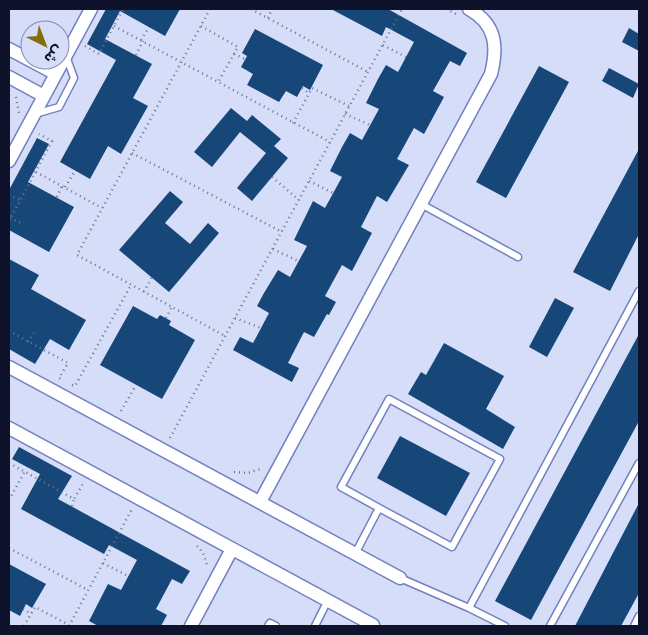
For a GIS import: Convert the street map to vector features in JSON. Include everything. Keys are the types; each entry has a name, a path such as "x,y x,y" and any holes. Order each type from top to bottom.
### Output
{"street":[{"path":"70,48 91,9"},
{"path":"260,502 493,67 496,53 492,30 477,13 466,13"},
{"path":"9,49 56,74"},
{"path":"9,162 58,70"},
{"path":"9,76 44,96"},
{"path":"9,367 400,578"},
{"path":"9,428 375,626"},
{"path":"191,626 232,549"}],"lane":[{"path":"34,114 59,106 74,78 70,66"},
{"path":"421,204 518,256"},
{"path":"470,608 639,291"},
{"path":"390,400 500,459 452,547 379,508 342,487 390,400"},
{"path":"550,626 639,463"},
{"path":"355,554 379,508"},
{"path":"400,578 470,608 506,626"},
{"path":"315,626 328,600"},
{"path":"634,626 639,616"},
{"path":"268,626 270,623 276,626"}],"path":[{"path":"210,9 77,255 225,336"},
{"path":"251,9 368,72"},
{"path":"268,18 272,9"},
{"path":"170,438 402,9"},
{"path":"446,9 466,13"},
{"path":"114,26 330,142"},
{"path":"200,26 238,47 218,82"},
{"path":"136,56 149,27"},
{"path":"383,46 406,57"},
{"path":"234,54 245,59"},
{"path":"302,88 309,93"},
{"path":"293,123 312,88 350,106"},
{"path":"15,93 19,106 19,118"},
{"path":"346,114 370,125"},
{"path":"132,153 282,232"},
{"path":"56,197 75,171"},
{"path":"36,172 102,208"},
{"path":"272,177 299,200"},
{"path":"309,181 333,193"},
{"path":"9,195 20,200"},
{"path":"9,208 14,211"},
{"path":"10,218 23,224"},
{"path":"272,249 298,261"},
{"path":"144,292 152,278"},
{"path":"9,331 68,363 59,378 75,386 131,285"},
{"path":"166,318 172,307"},
{"path":"235,318 261,328"},
{"path":"28,342 34,332"},
{"path":"129,415 120,411 136,385"},
{"path":"162,433 178,442"},
{"path":"9,463 74,498"},
{"path":"226,468 234,472 248,473 266,465"},
{"path":"9,500 25,472"},
{"path":"72,506 74,498 84,482 92,486"},
{"path":"24,626 35,606 69,626 132,508 124,504"},
{"path":"193,542 203,553 208,567"},
{"path":"9,548 88,590"},
{"path":"103,563 128,576"},
{"path":"23,609 31,614"}],"building":[{"path":"106,9 180,9 165,36 120,11 105,39 152,64 133,98 148,106 121,154 108,146 90,179 60,162 116,60 87,44"},
{"path":"331,9 388,9 467,53 460,66 450,61 433,91 444,97 424,134 414,128 397,159 409,165 387,202 377,196 361,227 372,233 352,271 342,265 325,296 336,302 329,315 327,314 314,337 304,332 288,363 299,368 292,382 233,350 240,337 253,343 269,313 257,306 264,293 278,270 290,277 307,246 294,240 313,201 325,208 342,177 330,171 342,147 350,133 362,140 379,109 366,103 378,79 386,65 398,72 414,42 386,27 382,36"},
{"path":"629,28 639,34 639,51 622,42"},
{"path":"255,29 323,65 310,90 303,86 297,97 286,91 279,102 247,85 253,74 241,67 247,56 242,53"},
{"path":"539,66 569,82 506,198 476,182"},
{"path":"609,68 639,84 633,98 602,81"},
{"path":"231,108 247,121 252,115 281,139 274,146 288,158 252,201 237,188 266,153 240,132 212,167 194,152"},
{"path":"37,138 49,144 28,182 74,207 49,252 9,230 9,190"},
{"path":"639,149 639,234 610,291 573,272"},
{"path":"170,191 183,202 165,223 190,244 208,223 219,233 169,292 119,250"},
{"path":"9,259 39,275 31,289 86,320 69,350 50,339 35,364 9,349"},
{"path":"555,298 574,308 547,357 529,347"},
{"path":"133,306 157,319 160,315 171,321 169,325 195,340 162,399 100,365"},
{"path":"639,334 639,421 531,620 495,601"},
{"path":"444,343 504,376 486,409 515,427 503,449 408,394 421,372 426,375"},
{"path":"400,436 470,473 446,516 377,478"},
{"path":"19,447 72,476 58,499 190,571 182,584 172,579 156,609 167,615 161,626 98,626 89,621 108,584 121,590 137,560 109,545 104,554 21,509 40,474 12,459"},
{"path":"639,503 639,593 621,626 575,626"},
{"path":"9,564 46,584 32,608 26,604 20,616 9,610"}]}
